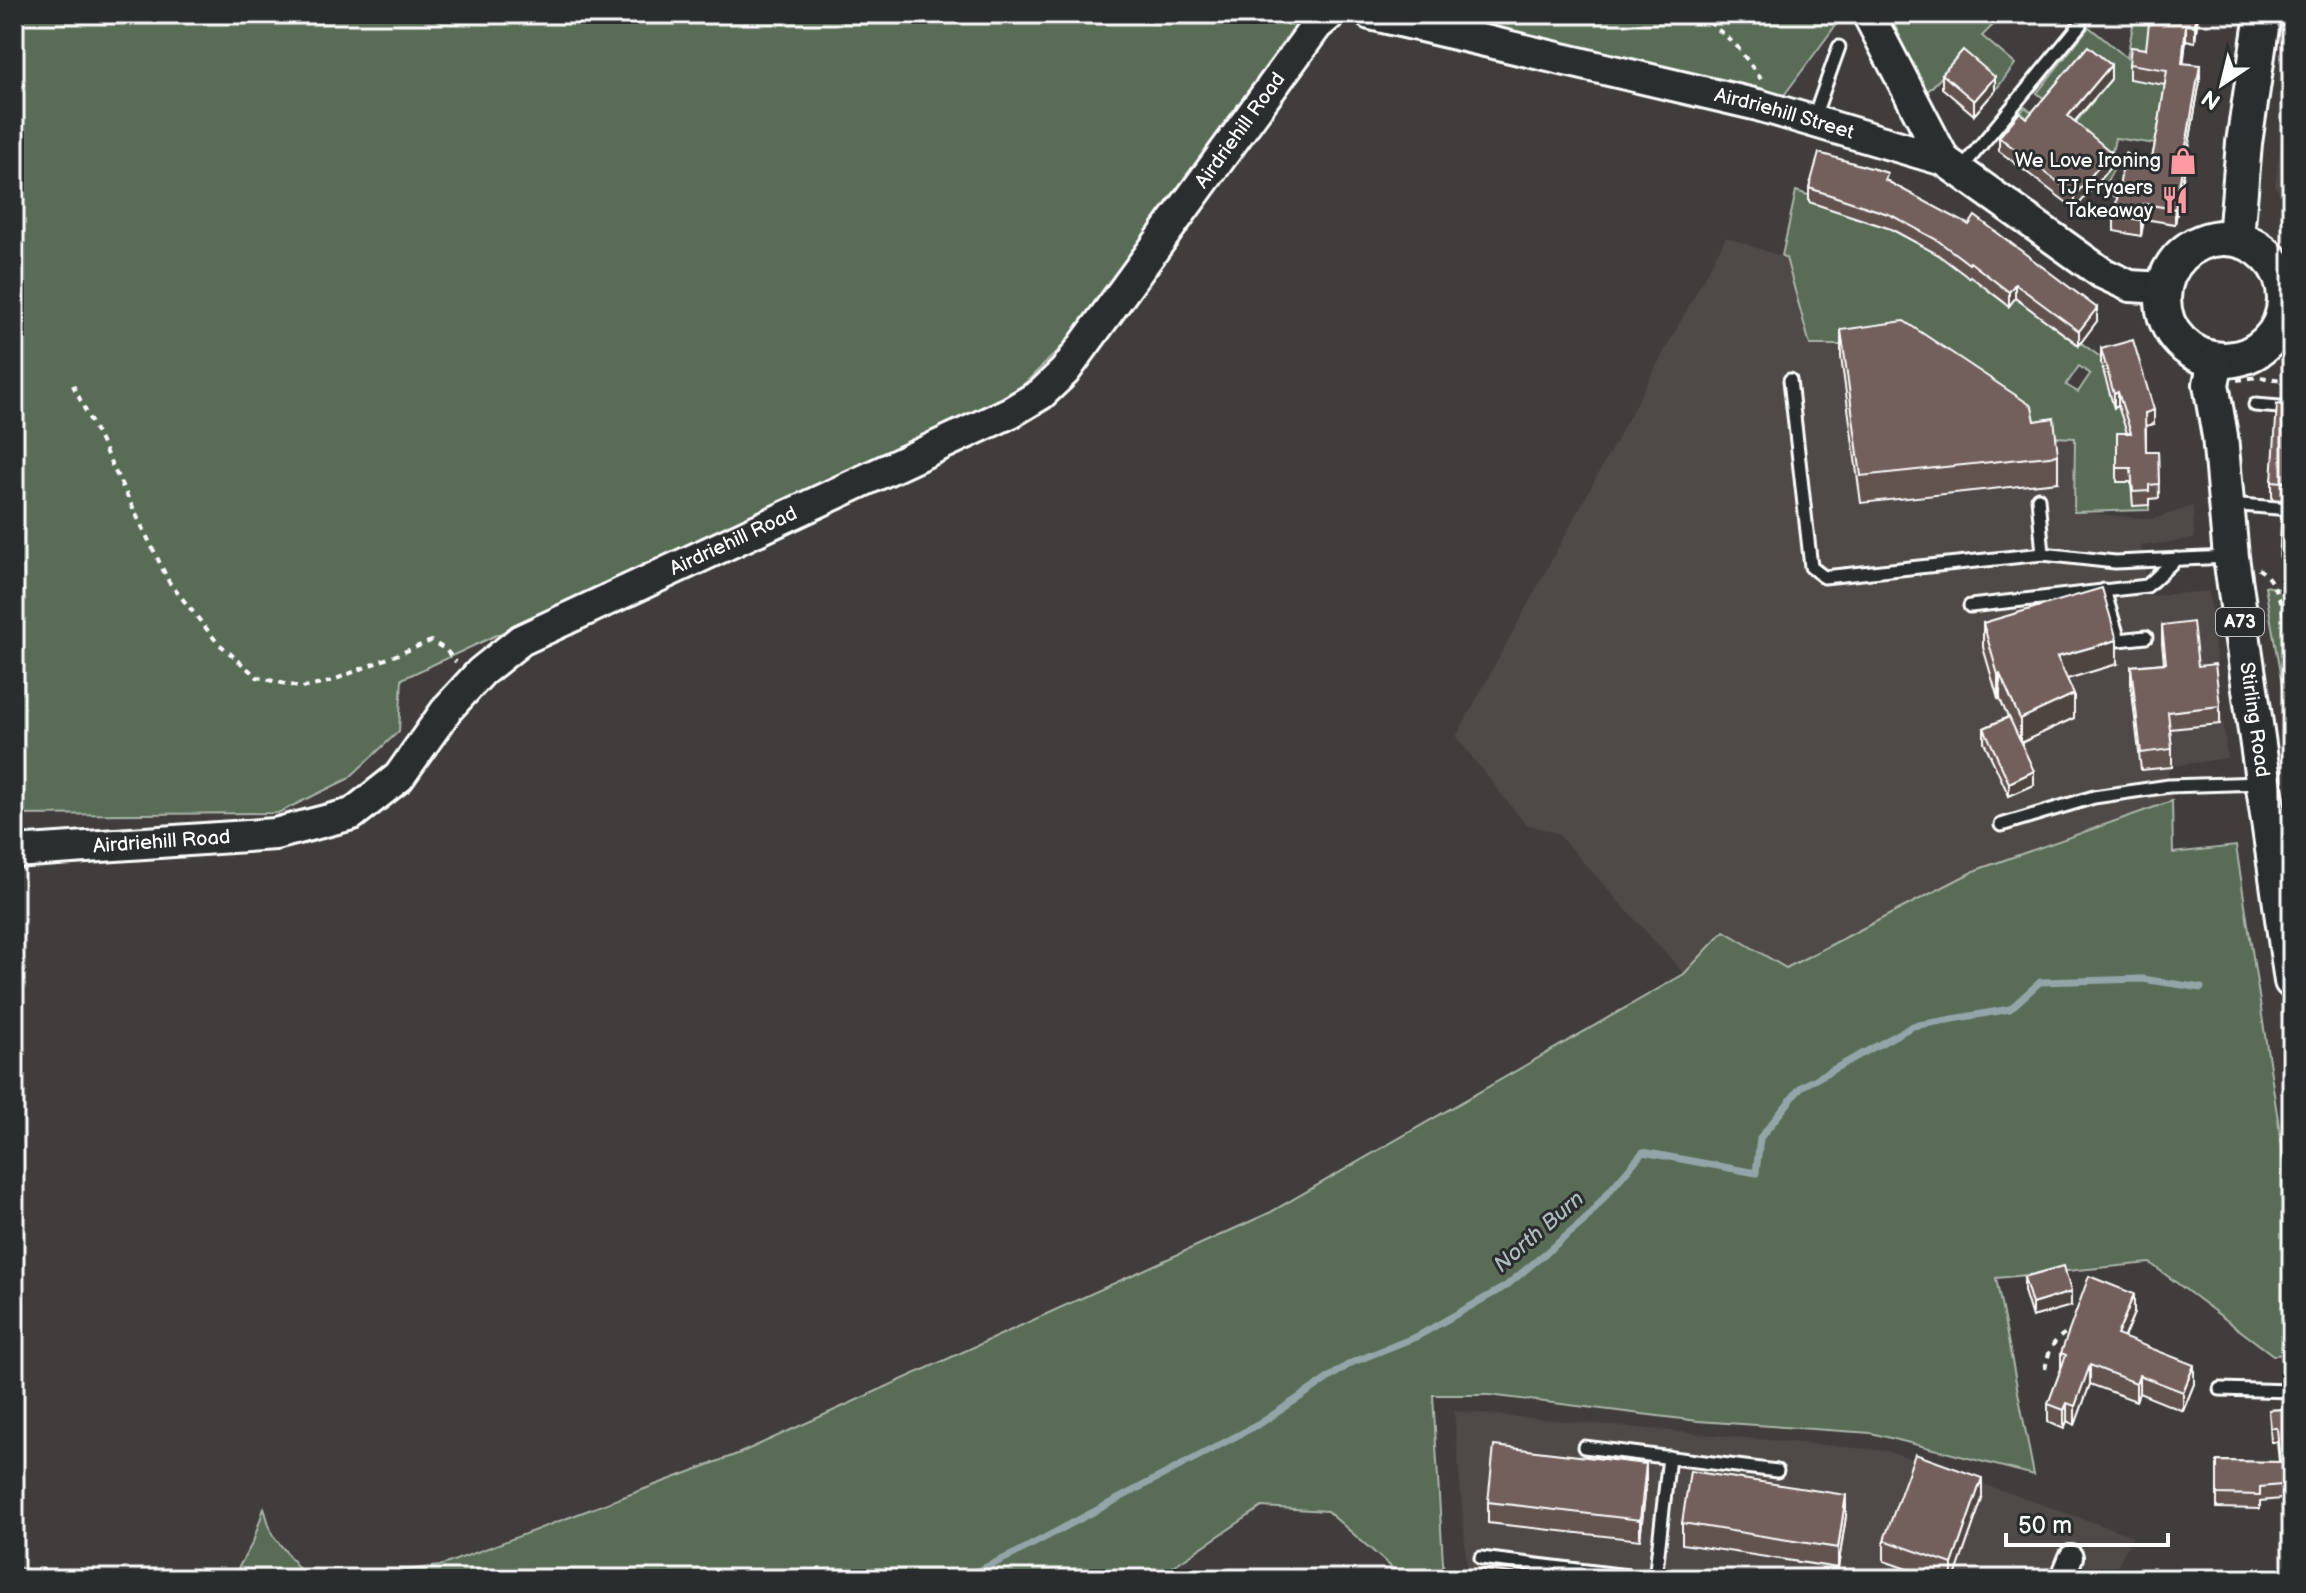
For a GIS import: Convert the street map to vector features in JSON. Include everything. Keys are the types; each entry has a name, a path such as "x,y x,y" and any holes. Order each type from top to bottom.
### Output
{"main road":[{"path":"2236,238 2244,143 2263,14"},
{"path":"2223,237 2236,238 2252,244 2265,254 2284,280 2285,329 2256,351 2214,372 2176,338 2164,309 2164,288 2181,257 2193,248 2223,237"},
{"name":"Stirling Road","path":"2214,372 2231,557 2292,981"}],"street":[{"name":"Airdriehill Road","path":"14,852 275,834 352,814 399,777 448,708 481,672 521,640 1011,412 1041,394 1065,371 1317,25 1330,14"},
{"name":"Airdriehill Street","path":"1370,14 1758,105 1952,165 2102,273 2130,286 2164,288"},
{"path":"1868,14 1952,165"},
{"path":"2062,1579 2071,1557"}],"lane":[{"path":"1952,165 2080,25"},
{"path":"1813,120 1839,47"},
{"path":"1790,380 1811,567 1824,577 2043,554 2115,562 2231,557"},
{"path":"2255,405 2292,408"},
{"path":"2038,498 2043,554"},
{"path":"2226,503 2289,509 2287,555"},
{"path":"1970,606 2147,586 2176,559"},
{"path":"2104,590 2117,637 2122,641 2146,637"},
{"path":"2001,825 2094,797 2169,786 2262,783"},
{"path":"2220,1389 2292,1391"},
{"path":"1584,1447 1777,1471"},
{"path":"1481,1558 1654,1579 1669,1457"}],"path":[{"path":"1700,14 1736,45 1763,82 1758,105"},
{"path":"2214,372 2291,381 2292,364"},
{"path":"73,385 169,582 217,642 257,677 302,688 326,683 431,641 445,649 456,662 464,691"},
{"path":"2231,557 2264,572 2281,603 2292,646"},
{"path":"2045,1369 2049,1351 2059,1335 2080,1326"}],"shaded area":[{"path":"2292,61 2292,225 2275,185"},
{"path":"1726,237 1786,258 1810,345 1904,345 2075,438 2075,512 2153,519 2193,506 2194,539 2141,546 2149,596 2209,591 2227,758 2175,766 2168,772 2172,801 1976,870 1786,968 1724,931 1684,974 1557,833 1525,824 1456,737"},
{"path":"1454,1411 1889,1451 2133,1536 2110,1579 1468,1579"}],"green space":[{"path":"14,14 1307,14 1076,333 1016,392 978,416 402,679 399,731 348,779 278,813 14,815"},
{"path":"1422,14 1844,14 1782,98"},
{"path":"1889,14 2004,14 1982,36 2015,64 1995,91 1959,59 1926,93 1896,40 1900,36"},
{"path":"2135,14 2151,14 2170,66 2159,136 2191,141 2189,149 2115,138 2111,158 2117,164 2107,181 2120,189 2115,197 2014,120 2025,107 2064,137 2111,79 2051,104 2037,93 2089,27 2127,58"},
{"path":"1796,191 1856,211 1854,218 1887,227 1937,253 1968,277 1975,270 1990,292 2009,306 2017,295 2026,306 2078,345 2081,343 2106,361 2114,407 2131,403 2118,482 2131,482 2133,505 2149,505 2149,510 2074,512 2075,438 2053,437 1904,345 1810,345 1786,258 1782,256","holes":["2079,366 2090,374 2078,392 2066,385"]},
{"path":"2265,586 2292,591 2292,743"},
{"path":"2172,801 2173,853 2236,846 2292,1211 2292,1354 2273,1355 2150,1263 1996,1278 2034,1475 1871,1433 1698,1421 1489,1395 1433,1395 1444,1579 1405,1579 1327,1511 1262,1507 1154,1579 327,1579 440,1566 740,1453 1269,1213 1684,974 1724,931 1786,968 1976,870"},
{"path":"264,1508 272,1534 307,1579 232,1579 253,1542"},
{"path":"14,1566 57,1578 76,1579 14,1579"}],"building":[{"path":"2150,14 2196,14 2195,26 2186,25 2182,63 2200,65 2175,209 2144,204 2141,220 2114,216 2125,153 2150,168 2158,129 2167,70 2129,64 2131,47 2146,49"},
{"path":"2088,46 2111,65 2068,116 2111,152 2075,195 1999,137 2020,112 2027,118"},
{"path":"1963,50 1995,77 1974,101 1942,74"},
{"path":"1819,153 1888,173 1885,180 1969,225 1975,216 2097,308 2079,331 2015,284 2009,292 1937,240 1891,215 1809,188"},
{"path":"1904,321 2032,406 2035,421 2054,418 2058,455 1861,476 1841,330"},
{"path":"2133,340 2154,410 2145,413 2146,451 2158,451 2159,484 2149,485 2149,491 2133,492 2131,468 2117,468 2117,433 2131,433 2118,392 2114,394 2101,349"},
{"path":"2277,404 2292,405 2292,483 2272,481"},
{"path":"2102,588 2117,640 2057,657 2074,694 2020,719 1998,675 1983,623"},
{"path":"2193,622 2198,666 2215,664 2220,706 2168,712 2172,749 2141,753 2131,666 2166,663 2162,626"},
{"path":"2009,717 2034,771 2009,783 1984,728"},
{"path":"2064,1266 2071,1292 2032,1304 2024,1277"},
{"path":"2089,1276 2134,1294 2117,1335 2194,1365 2183,1392 2139,1375 2136,1383 2090,1365 2075,1406 2067,1403 2064,1410 2048,1404 2066,1355 2061,1353"},
{"path":"2286,1397 2292,1397 2292,1484 2260,1487 2260,1495 2217,1494 2217,1461 2280,1462 2277,1428 2271,1428 2269,1410 2287,1409"},
{"path":"1494,1446 1646,1464 1640,1520 1488,1502"},
{"path":"1915,1454 1982,1478 1952,1564 1884,1540"},
{"path":"1690,1471 1846,1495 1838,1548 1682,1523"},
{"path":"1479,1569 1562,1579 1477,1579"}],"waterway":[{"name":"North Burn","path":"961,1579 1261,1423 1351,1363 1418,1336 1506,1286 1583,1222 1643,1152 1756,1173 1760,1138 1801,1087 1913,1026 2010,1009 2040,982 2143,979 2201,988"}],"place":[{"name":"We Love Ironing","path":"2183,161"},
{"name":"TJ Fryaers Takeaway","path":"2175,200"}]}
